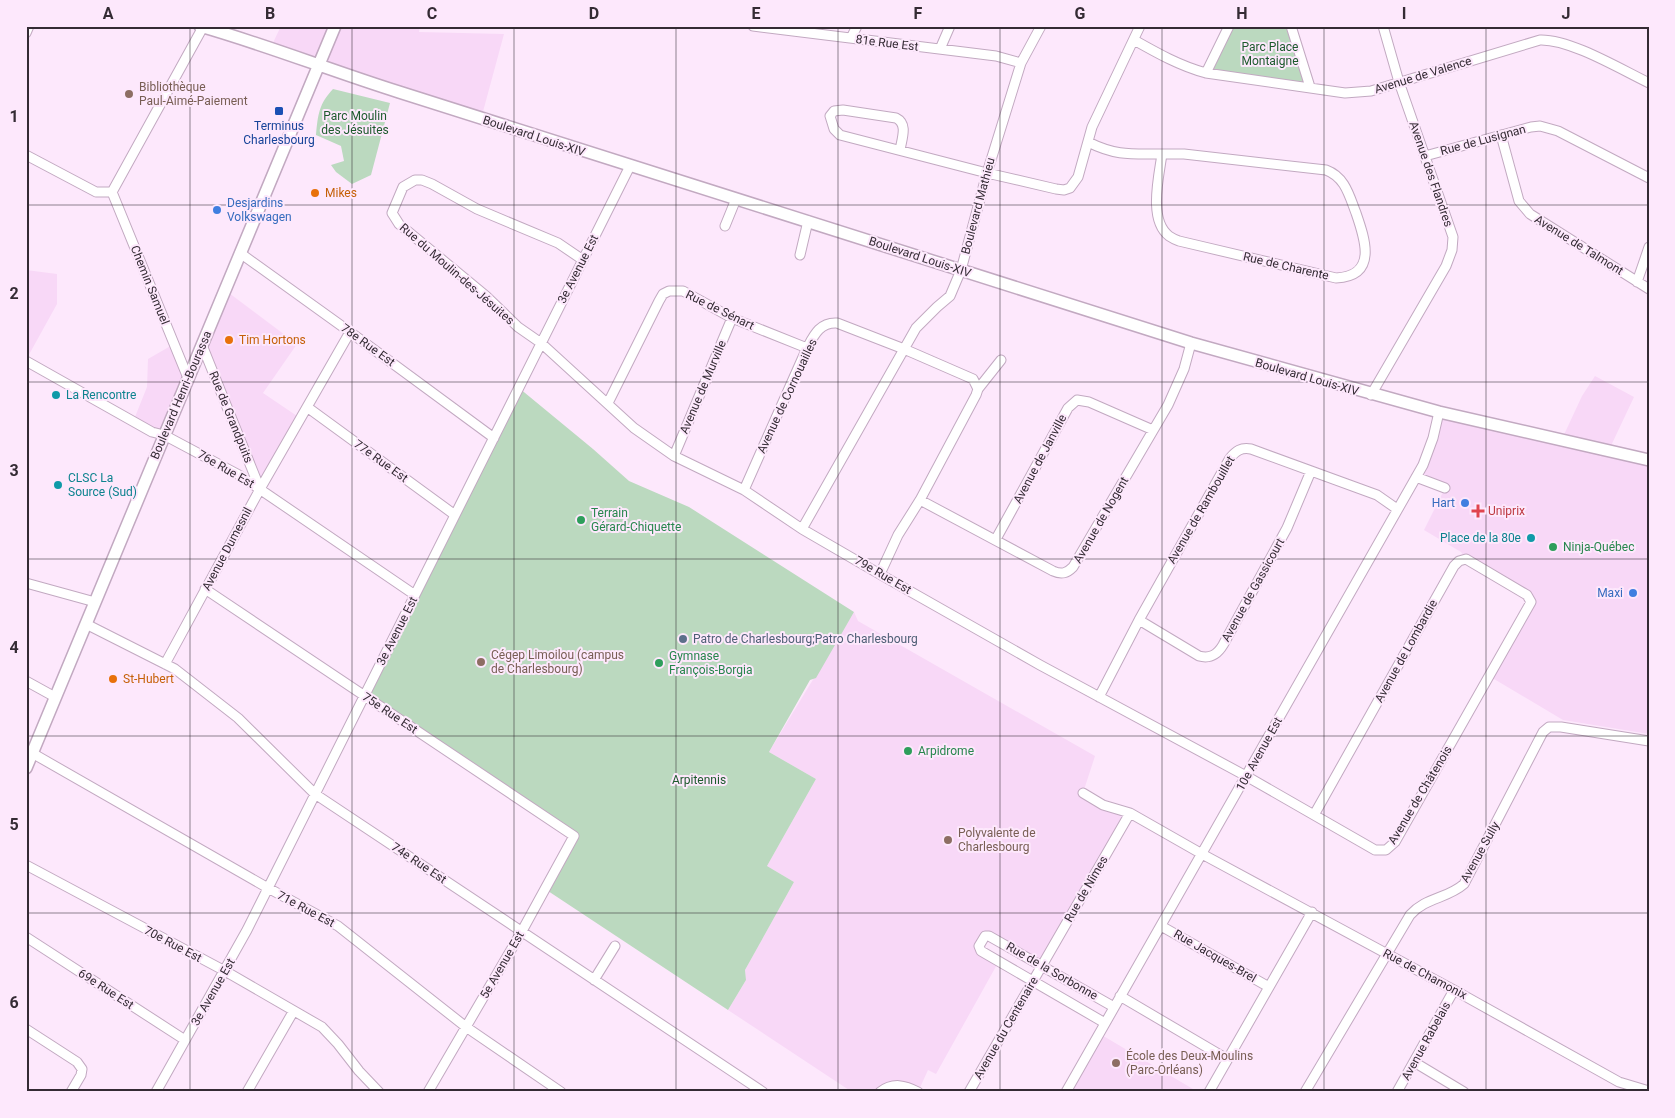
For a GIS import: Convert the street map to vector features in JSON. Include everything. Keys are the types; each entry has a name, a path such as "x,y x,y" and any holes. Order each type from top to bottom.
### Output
{"main road":[{"name":"Boulevard Henri-Bourassa","path":"26,766 335,26"},
{"name":"Boulevard Louis-XIV","path":"206,27 271,47 319,66 1191,344 1371,395 1649,460"}],"street":[{"path":"26,33 29,26"},
{"name":"81e Rue Est","path":"753,26 996,56 1021,63"},
{"path":"851,38 857,26"},
{"path":"940,49 950,26"},
{"name":"Boulevard Mathieu","path":"802,529 916,328 950,296 960,270 987,173 1021,63 1041,26"},
{"path":"900,150 904,126 902,121 896,118 843,110 834,111 830,116 834,129 840,134 900,150 987,173 1056,189 1064,190 1070,188 1078,178 1092,127 1140,26"},
{"path":"1206,73 1229,26"},
{"path":"1292,26 1310,87"},
{"name":"Avenue des Flandres","path":"1371,395 1446,266 1452,250 1453,237 1399,82 1383,26"},
{"path":"26,155 96,192 112,192 206,27"},
{"name":"Avenue de Valence","path":"1134,40 1170,60 1206,73 1345,93 1371,90 1540,40 1550,39 1568,44 1649,83"},
{"name":"Rue de Lusignan","path":"1425,156 1540,126 1558,131 1649,178"},
{"name":"Avenue de Talmont","path":"1501,135 1519,201 1530,214 1649,289"},
{"name":"Rue de Charente","path":"1088,142 1117,153 1184,154 1326,170 1334,173 1345,186 1364,236 1366,255 1361,267 1357,273 1351,276 1336,278 1179,241 1168,236 1159,223 1156,206 1162,154"},
{"name":"3e Avenue Est","path":"156,1092 225,971 268,888 630,166"},
{"name":"Rue du Moulin-des-Jésuites","path":"541,343 518,326 486,296 398,224 392,213 394,204 403,187 408,182 422,180 477,209 558,243 583,260"},
{"name":"Chemin Samuel","path":"112,192 188,378"},
{"path":"726,226 736,199"},
{"path":"800,255 808,221"},
{"path":"1638,282 1649,247"},
{"name":"78e Rue Est","path":"240,253 494,438"},
{"name":"Rue de Sénart","path":"608,404 663,294 676,290 683,291 732,318 807,348"},
{"name":"Avenue de Murville","path":"674,456 732,318"},
{"name":"Avenue de Cornouailles","path":"744,490 807,348 815,333 824,324 836,323 968,376 973,379 978,389"},
{"name":"Avenue Dumesnil","path":"165,664 260,489 350,332"},
{"name":"79e Rue Est","path":"541,343 634,428 674,456 744,490 802,529 880,574 1099,697 1246,776"},
{"name":"Avenue de Nogent","path":"920,500 1053,571 1064,574 1074,567 1168,405 1184,369 1191,344"},
{"name":"Rue de Grandpuits","path":"202,345 260,489"},
{"path":"880,574 898,535 920,500 978,389 1001,360"},
{"name":"76e Rue Est","path":"26,361 152,432 164,435 239,475 415,595"},
{"name":"Avenue de Janville","path":"996,540 1073,402 1077,400 1089,402 1153,430"},
{"name":"77e Rue Est","path":"307,407 455,515"},
{"name":"10e Avenue Est","path":"1066,1092 1423,465 1433,438 1439,412"},
{"name":"Avenue de Rambouillet","path":"1099,697 1138,620 1235,452 1240,449 1251,449 1377,495 1397,509"},
{"name":"Avenue de Gassicourt","path":"1138,620 1199,656 1206,658 1216,654 1287,528 1311,471"},
{"path":"1416,477 1445,488"},
{"name":"Avenue de Lombardie","path":"1314,815 1454,566 1459,561 1466,559 1514,586 1526,595 1529,600"},
{"path":"26,583 94,602"},
{"name":"75e Rue Est","path":"205,589 574,836"},
{"name":"Avenue de Châtenois","path":"1246,776 1376,850 1381,851 1390,847 1531,602 1529,600"},
{"name":"74e Rue Est","path":"86,624 175,669 238,718 315,794 763,1092"},
{"path":"26,681 56,697"},
{"name":"Avenue Sully","path":"1306,1092 1386,953 1415,910 1427,901 1452,893 1464,884 1543,732 1549,727 1561,727 1649,740"},
{"name":"71e Rue Est","path":"32,753 338,926 466,1027 561,1092"},
{"path":"1083,793 1104,805 1130,813 1202,854"},
{"name":"Rue de Nîmes","path":"1042,965 1130,813"},
{"name":"5e Avenue Est","path":"428,1092 522,931 574,836"},
{"name":"Rue de Chamonix","path":"1202,854 1312,912 1619,1082 1649,1091"},
{"name":"70e Rue Est","path":"26,865 225,971 322,1028 379,1092"},
{"path":"1209,1092 1312,912"},
{"name":"Rue Jacques-Brel","path":"1161,926 1269,987"},
{"name":"Rue de la Sorbonne","path":"1105,1023 981,951 979,946 982,940 985,936 989,936 1114,1007"},
{"name":"69e Rue Est","path":"26,938 185,1040"},
{"path":"594,980 615,946"},
{"name":"Avenue du Centenaire","path":"969,1092 1042,965"},
{"name":"Avenue Rabelais","path":"1397,1092 1454,990"},
{"path":"1120,996 1227,1059"},
{"path":"248,1092 293,1012"},
{"path":"26,1030 77,1062 82,1069 81,1075 71,1092"},
{"path":"1414,1062 1464,1092"},
{"path":"880,1092 896,1084 918,1092"}],"shaded area":[{"path":"281,26 420,26 419,32 504,34 481,119 271,47"},
{"path":"26,270 57,274 57,304 26,360"},
{"path":"225,290 297,344 263,393 300,418 260,489 202,345"},
{"path":"174,344 188,378 164,435 133,422 147,387 148,359"},
{"path":"1595,376 1634,397 1609,450 1649,460 1649,734 1563,720 1489,676 1531,602 1466,559 1461,552 1424,530 1445,488 1416,477 1439,412 1562,439 1582,396"},
{"name":"Polyvalente de Charlesbourg","path":"854,612 858,621 1095,756 1083,793 1130,813 1042,965 989,936 979,946 999,961 936,1074 928,1070 918,1092 908,1087 880,1092 852,1092 728,1010 746,980 745,970 794,882 767,866 816,779 769,752"},
{"name":"École des Deux-Moulins (Parc-Orléans)","path":"1100,1034 1198,1092 1066,1092"}],"green space":[{"name":"Parc Place Montaigne","path":"1229,26 1291,26 1310,87 1206,73"},
{"name":"Parc Moulin des Jésuites","path":"333,89 390,103 371,175 352,184 336,172 331,165 344,161 341,146 316,135 320,110"},
{"name":"Arpitennis","path":"519,388 629,481 689,507 854,612 816,678 810,680 769,752 816,779 767,866 794,882 745,970 746,980 728,1010 545,889 574,837 364,696"}],"place":[{"name":"Bibliothèque Paul-Aimé-Paiement","path":"129,94"},
{"name":"Terminus Charlesbourg","path":"279,111"},
{"name":"Mikes","path":"315,193"},
{"name":"Desjardins Volkswagen","path":"217,210"},
{"name":"Tim Hortons","path":"229,340"},
{"name":"La Rencontre","path":"56,395"},
{"name":"CLSC La Source (Sud)","path":"58,485"},
{"name":"Hart","path":"1465,503"},
{"name":"Uniprix","path":"1478,511"},
{"name":"Terrain Gérard-Chiquette","path":"581,520"},
{"name":"Place de la 80e","path":"1531,538"},
{"name":"Ninja-Québec","path":"1553,547"},
{"name":"Maxi","path":"1633,593"},
{"name":"Patro de Charlesbourg;Patro Charlesbourg","path":"683,639"},
{"name":"Cégep Limoilou (campus de Charlesbourg)","path":"481,662"},
{"name":"Gymnase François-Borgia","path":"659,663"},
{"name":"St-Hubert","path":"113,679"},
{"name":"Arpidrome","path":"908,751"},
{"name":"Polyvalente de Charlesbourg","path":"948,840"},
{"name":"École des Deux-Moulins (Parc-Orléans)","path":"1116,1063"}]}
